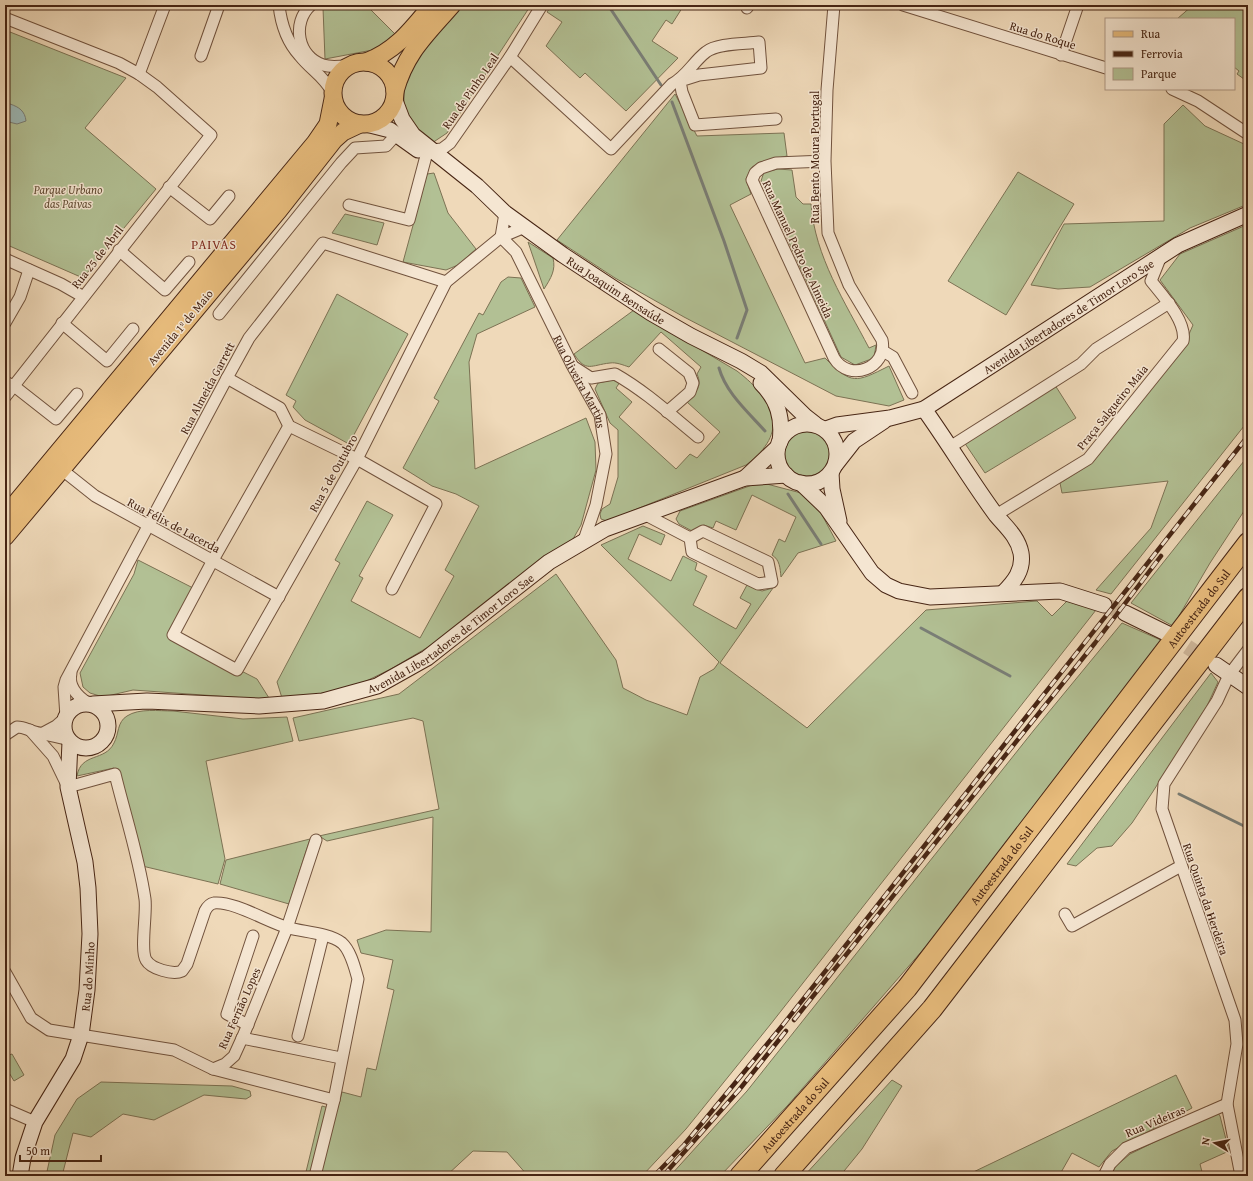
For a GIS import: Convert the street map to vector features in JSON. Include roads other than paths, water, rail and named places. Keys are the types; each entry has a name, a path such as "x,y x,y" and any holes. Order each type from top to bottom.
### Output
{"highway":[{"name":"Autoestrada do Sul","path":"740,1176 907,988 1248,543"},
{"path":"784,1176 932,1009 1248,598"}],"main road":[{"path":"432,5 395,46 379,57 358,63 339,74 334,86 333,96 343,116 363,124 384,116 392,106 402,68 412,51 452,5"},
{"path":"358,63 373,63 386,71 390,77 394,95"},
{"name":"Avenida 1º de Maio","path":"5,516 315,143 328,124 333,96"},
{"name":"Avenida 1º de Maio","path":"5,537 279,210 334,140 343,132 363,124"}],"street":[{"path":"5,18 119,63 139,74 165,5"},
{"path":"201,56 219,5"},
{"path":"279,5 288,40 300,57 326,81 333,96"},
{"path":"311,5 305,12 299,28 302,46 308,56 325,66 358,63"},
{"name":"Rua de Pinho Leal","path":"429,153 442,149 450,143 510,57 542,5"},
{"name":"Rua Bento Moura Portugal","path":"834,5 827,90 825,161 828,233 849,285 882,340 883,351"},
{"name":"Rua do Roque","path":"903,5 1105,68"},
{"path":"1061,55 1078,5"},
{"path":"510,57 611,149 672,84 699,75 761,68 759,42 715,47 709,50 680,81"},
{"name":"Rua 25 de Abril","path":"5,397 9,384 62,323 211,135 157,87 139,74"},
{"path":"680,81 682,92 695,125 776,118"},
{"path":"1174,90 1198,101 1248,134"},
{"path":"394,95 402,119 408,130 429,153 480,197 525,227"},
{"path":"363,124 382,127 451,165 486,194 503,212 501,237 525,227"},
{"path":"218,314 355,148 386,146 396,135"},
{"path":"450,143 451,165"},
{"path":"350,205 409,220 429,153"},
{"name":"Rua Manuel Pedro de Almeida","path":"825,161 769,164 755,173 753,185 837,364 846,370 855,372 874,365 880,359 883,351"},
{"path":"169,187 210,219 228,196"},
{"name":"Avenida Libertadores de Timor Loro Sae","path":"820,427 890,418 924,409 1178,245 1248,214"},
{"name":"Rua Joaquim Bensaúde","path":"525,227 651,313 761,373 806,417 820,427"},
{"name":"Rua 5 de Outubro","path":"213,560 173,635 237,670 357,459 446,282 501,237"},
{"name":"Rua Oliveira Martins","path":"501,237 516,252 572,365 600,415 606,454 596,505 584,540"},
{"name":"Rua Almeida Garrett","path":"65,717 64,687 66,680 227,378 249,338 323,243 446,282"},
{"path":"119,250 165,290 189,262"},
{"name":"Praça Salgueiro Maia","path":"996,515 1088,459 1183,341 1184,334 1182,326 1169,303 1151,281 1161,256"},
{"path":"5,259 61,284 82,296"},
{"path":"5,323 20,297 29,270"},
{"path":"950,446 1081,364 1096,349 1169,303"},
{"path":"62,323 107,361 133,329"},
{"name":"Rua Joaquim Bensaúde","path":"712,347 759,380 772,396 779,410 782,424 779,444"},
{"path":"660,350 689,373 693,383 690,392 667,412"},
{"path":"883,351 893,357 912,393"},
{"path":"572,365 591,378 615,374 637,386 698,437"},
{"path":"227,378 280,408 289,426 357,459 436,504 392,589"},
{"path":"9,384 56,419 77,394"},
{"path":"924,409 996,515 1014,536 1021,555 1018,575 1003,593"},
{"name":"Avenida Libertadores de Timor Loro Sae","path":"834,468 854,441 890,418"},
{"path":"842,530 832,489 837,446 834,439 820,427 804,424 795,426 786,433 779,444 777,458 781,468 786,475 801,483 826,507 842,530 872,573 886,585 899,591 930,597 1060,591 1104,605"},
{"path":"213,560 289,426"},
{"name":"Avenida Libertadores de Timor Loro Sae","path":"745,478 779,444"},
{"path":"801,483 814,483 824,480 834,468"},
{"name":"Rua Félix de Lacerda","path":"61,469 95,496 279,597"},
{"name":"Avenida Libertadores de Timor Loro Sae","path":"90,703 147,701 259,706 323,701 378,686 426,658 549,562 604,529 745,478 786,475"},
{"path":"644,514 690,538"},
{"path":"703,531 768,562 772,582 758,584 692,552 690,538 703,531"},
{"path":"1125,613 1168,634"},
{"name":"Rua Quinta da Herdeira","path":"1241,1176 1227,1104 1237,1044 1235,1020 1162,809 1164,784 1218,701 1229,675 1248,650"},
{"path":"1216,665 1248,687"},
{"path":"71,670 70,680 77,695 103,710 109,726 108,732"},
{"path":"70,766 78,756 101,742 122,708 135,702"},
{"path":"43,733 56,726 72,708 90,703"},
{"path":"65,717 64,730 69,741"},
{"path":"5,736 17,727 69,741 80,747 90,748"},
{"path":"30,730 53,756 68,787 115,774 145,900 144,951 146,961 151,965 173,972 182,971 187,964 205,911 208,906 215,903 238,908 288,928 323,936 342,944 353,962 358,979 341,1058 334,1100 314,1176"},
{"name":"Rua do Minho","path":"20,1176 23,1158 36,1122 73,1059 81,1035 89,962 90,934 85,862 68,787 70,766 69,741"},
{"name":"Rua Fernão Lopes","path":"213,1069 225,1064 234,1056 248,1025 288,928 316,840"},
{"path":"1065,914 1072,926 1181,866"},
{"path":"248,1025 227,1014 253,936"},
{"path":"298,1036 323,936"},
{"path":"5,972 31,1018 49,1030 174,1050 213,1069 334,1100"},
{"path":"242,1038 341,1058"},
{"name":"Rua Videiras","path":"1104,1176 1110,1164 1126,1148 1227,1104"},
{"path":"5,1109 36,1122"}],"water":[{"path":"10,104 21,110 26,121 17,124 5,121 5,105"}],"waterway":[{"path":"608,5 661,85"},
{"path":"672,102 724,241 747,310 737,338"},
{"path":"719,368 722,377 732,394 765,431"},
{"path":"788,494 821,544"},
{"path":"921,628 1010,676"},
{"path":"1179,794 1248,828"}],"tunnel":[{"path":"1104,605 1125,613"},
{"path":"1168,634 1212,663"}],"railway":[{"path":"654,1176 684,1145 782,1026 1248,436"},
{"path":"794,1020 1095,643 1161,556"},
{"path":"663,1176 739,1090 786,1031"}],"district":[{"name":"PAIVAS","path":"214,244"}],"park label":[{"name":"Parque Urbano das Paivas","path":"68,196"}]}
